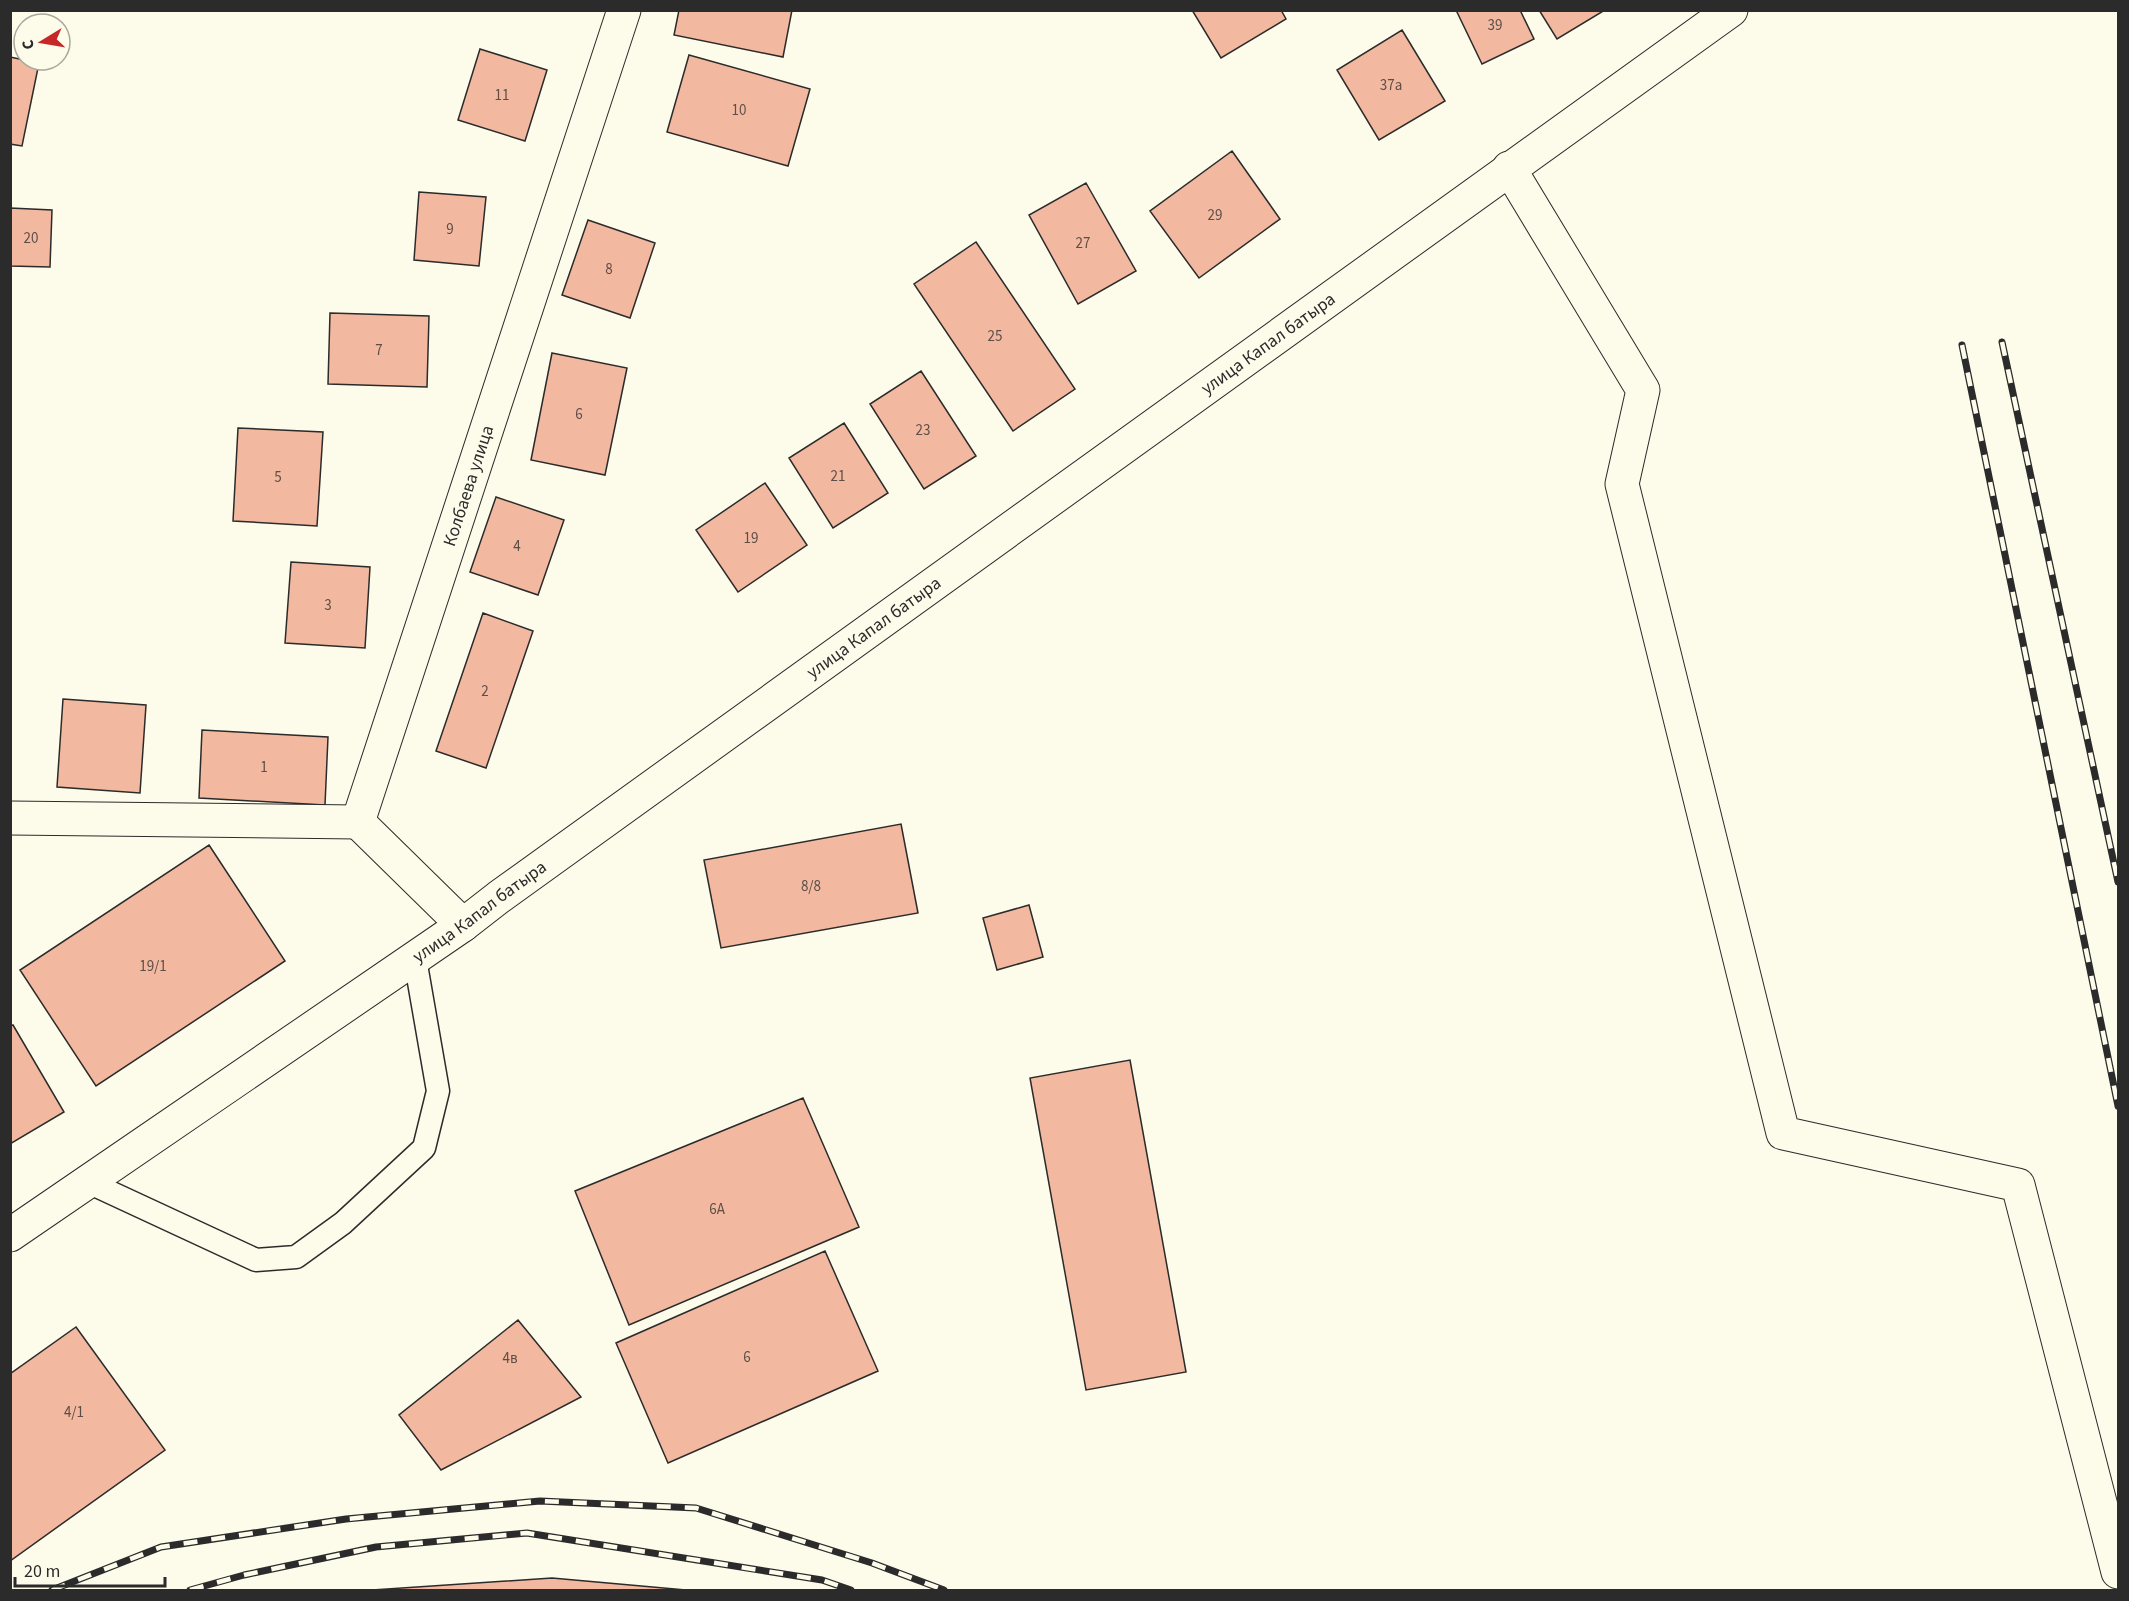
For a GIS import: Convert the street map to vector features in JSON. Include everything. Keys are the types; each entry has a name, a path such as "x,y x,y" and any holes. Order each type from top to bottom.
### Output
{"street":[{"name":"Колбаева улица","path":"358,822 624,10"},
{"name":"улица Капал батыра","path":"10,1235 463,925 1731,10"},
{"path":"1509,168 1642,390 1622,484 1783,1133 2018,1185 2118,1572"},
{"path":"10,819 358,822 463,925"}],"lane":[{"path":"88,1182 256,1260 296,1257 343,1223 424,1148 438,1091 415,959"}],"building":[{"path":"679,10 792,10 783,57 674,35"},
{"path":"1192,10 1281,10 1286,19 1221,58"},
{"path":"1456,10 1520,10 1534,39 1482,64"},
{"path":"1539,10 1605,10 1557,39"},
{"path":"1402,30 1445,101 1379,140 1337,70"},
{"path":"480,49 547,70 525,141 458,120"},
{"path":"689,55 810,89 788,166 667,132"},
{"path":"10,57 12,57 12,72 37,72 22,146 10,144"},
{"path":"1232,151 1280,219 1199,278 1150,211"},
{"path":"1086,183 1136,271 1078,304 1029,215"},
{"path":"419,192 486,197 479,266 414,260"},
{"path":"10,208 52,210 50,267 10,266"},
{"path":"588,220 655,243 630,318 562,295"},
{"path":"976,242 1075,389 1013,431 914,284"},
{"path":"330,313 429,316 427,387 328,384"},
{"path":"552,353 627,368 605,475 531,460"},
{"path":"921,371 976,456 924,489 870,404"},
{"path":"844,423 888,493 833,528 789,458"},
{"path":"238,428 323,432 317,526 233,521"},
{"path":"765,483 807,545 738,592 696,530"},
{"path":"496,497 564,520 538,595 470,572"},
{"path":"291,562 370,567 365,648 285,643"},
{"path":"483,613 533,631 486,768 436,751"},
{"path":"63,699 146,705 140,793 57,787"},
{"path":"202,730 328,737 325,805 199,798"},
{"path":"901,824 918,913 721,948 704,860"},
{"path":"209,845 285,961 96,1086 20,970"},
{"path":"1029,905 1043,957 997,970 983,918"},
{"path":"13,1025 64,1112 10,1144 10,1026"},
{"path":"1130,1060 1186,1372 1086,1390 1030,1078"},
{"path":"803,1098 859,1227 629,1325 575,1191"},
{"path":"825,1251 878,1371 668,1463 616,1343"},
{"path":"518,1320 581,1397 441,1470 399,1415"},
{"path":"76,1327 165,1450 10,1561 10,1374"},
{"path":"552,1578 686,1590 372,1590"}],"railway":[{"path":"2002,342 2118,882"},
{"path":"1962,345 2118,1106"},
{"path":"52,1590 161,1547 346,1519 540,1501 696,1508 872,1563 944,1590"},
{"path":"190,1590 244,1575 376,1547 527,1533 822,1580 851,1590"}]}
